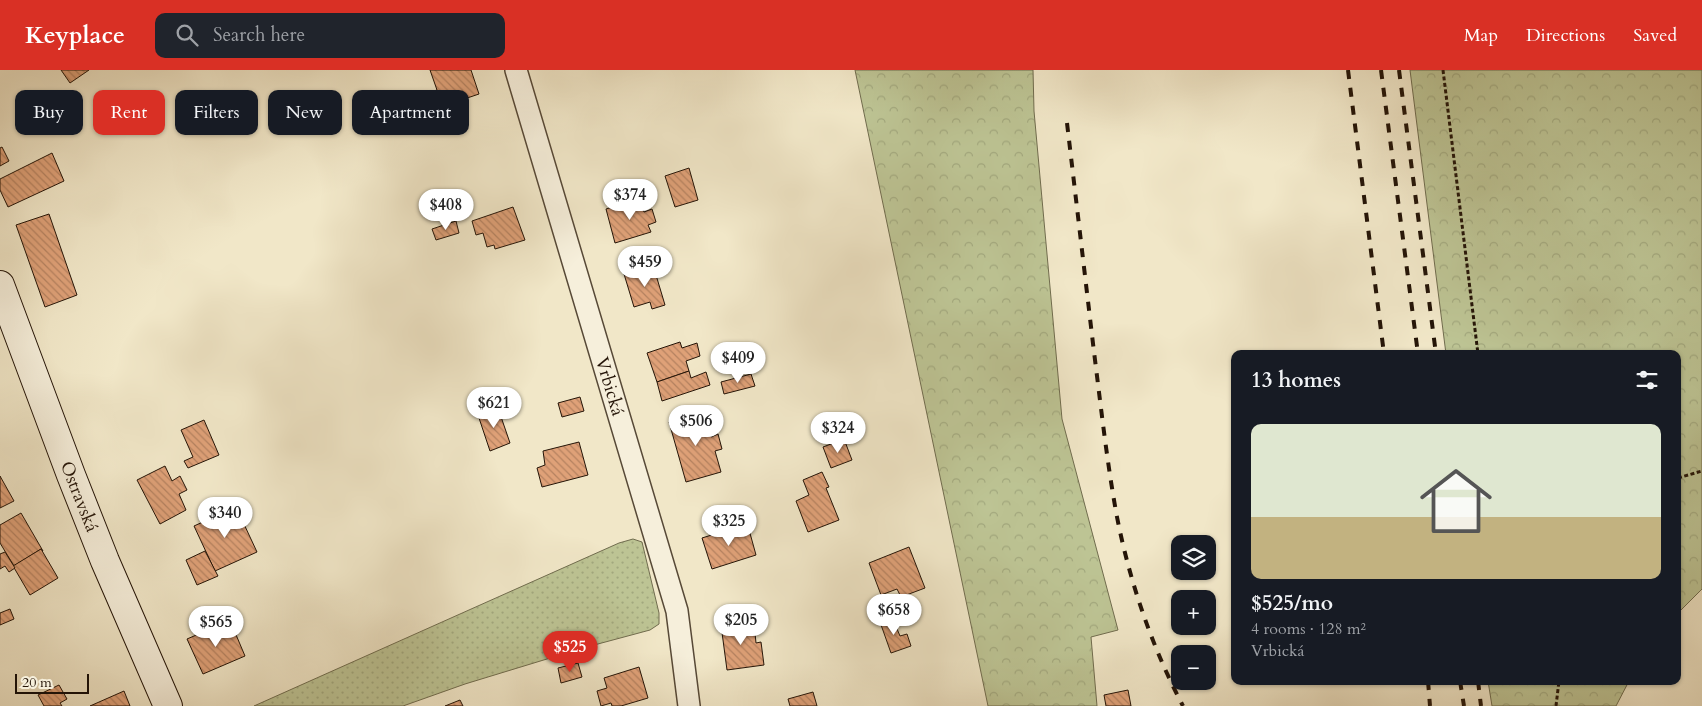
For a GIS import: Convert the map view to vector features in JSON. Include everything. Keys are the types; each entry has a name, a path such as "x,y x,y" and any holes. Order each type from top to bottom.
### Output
{"main road":[{"name":"Ostravská","path":"0,285 98,544 168,706"}],"street":[{"name":"Vrbická","path":"516,70 677,611 689,706"}],"path":[{"path":"1443,70 1478,350"},
{"path":"1681,477 1702,471"},
{"path":"1556,706 1559,685"}],"green space":[{"path":"855,70 1033,70 1034,111 1062,419 1118,630 1091,637 1097,706 988,706"},
{"path":"1410,70 1702,70 1702,589 1681,610 1681,350 1445,350"},
{"path":"633,539 642,542 659,613 659,624 650,630 465,684 403,706 254,706 619,543"},
{"path":"1489,685 1627,685 1616,706 1492,706"}],"building":[{"path":"61,70 89,70 70,83"},
{"path":"430,70 471,70 479,94 469,97 469,90 437,90"},
{"path":"2,147 9,161 0,166 0,148"},
{"path":"52,153 64,181 8,207 0,190 0,179"},
{"path":"689,168 698,200 675,207 665,176"},
{"path":"640,199 644,212 652,209 656,222 648,225 651,232 615,243 606,209"},
{"path":"513,207 525,240 495,249 494,245 487,247 483,233 476,235 472,221"},
{"path":"49,214 77,295 45,307 16,225"},
{"path":"456,221 459,233 436,240 432,229"},
{"path":"653,265 665,305 652,309 650,302 634,307 624,274"},
{"path":"680,342 682,348 697,343 700,356 686,361 689,371 657,382 647,353"},
{"path":"689,371 691,378 706,372 710,385 662,401 657,382"},
{"path":"751,374 755,386 724,394 721,382"},
{"path":"580,397 584,411 562,417 558,403"},
{"path":"498,408 510,443 490,451 478,415"},
{"path":"703,412 711,437 718,434 722,449 715,451 721,472 686,482 669,422"},
{"path":"204,420 219,455 188,468 184,461 193,457 181,430"},
{"path":"844,439 852,460 831,468 823,447"},
{"path":"579,442 588,475 542,487 537,468 545,465 543,451"},
{"path":"165,466 172,481 180,476 187,490 179,494 186,510 160,524 137,480"},
{"path":"822,472 829,487 826,488 839,520 808,532 796,501 809,495 803,480"},
{"path":"0,476 14,501 0,508"},
{"path":"236,507 257,552 215,571 194,526"},
{"path":"21,513 43,551 41,549 14,566 0,543 0,525"},
{"path":"748,526 756,555 712,569 702,538 734,528"},
{"path":"909,547 925,588 901,597 897,589 881,595 869,563"},
{"path":"41,549 58,578 30,595 13,566"},
{"path":"205,551 218,576 197,585 186,560"},
{"path":"5,552 15,568 9,572 5,566 0,569 0,554"},
{"path":"10,609 14,619 0,625 0,613"},
{"path":"892,617 900,636 907,634 911,646 891,653 880,622"},
{"path":"750,621 752,634 755,633 756,643 761,642 764,665 727,670 721,625"},
{"path":"222,624 226,634 234,630 245,656 203,674 187,639"},
{"path":"578,663 582,677 561,683 558,668"},
{"path":"639,667 648,698 621,706 612,706 611,703 601,706 597,691 607,688 604,678"},
{"path":"59,685 67,699 60,703 62,706 44,706 38,695"},
{"path":"1128,690 1131,706 1106,706 1104,695"},
{"path":"124,691 130,706 90,706"},
{"path":"813,692 817,706 790,706 788,699"},
{"path":"460,700 463,706 445,706"}],"railway":[{"path":"1348,70 1383,350"},
{"path":"1381,70 1417,350"},
{"path":"1399,70 1435,350"},
{"path":"1067,123 1102,414 1117,517 1128,566 1143,614 1161,661 1183,706"},
{"path":"1428,685 1430,706"},
{"path":"1461,685 1464,706"},
{"path":"1478,685 1481,706"}]}
